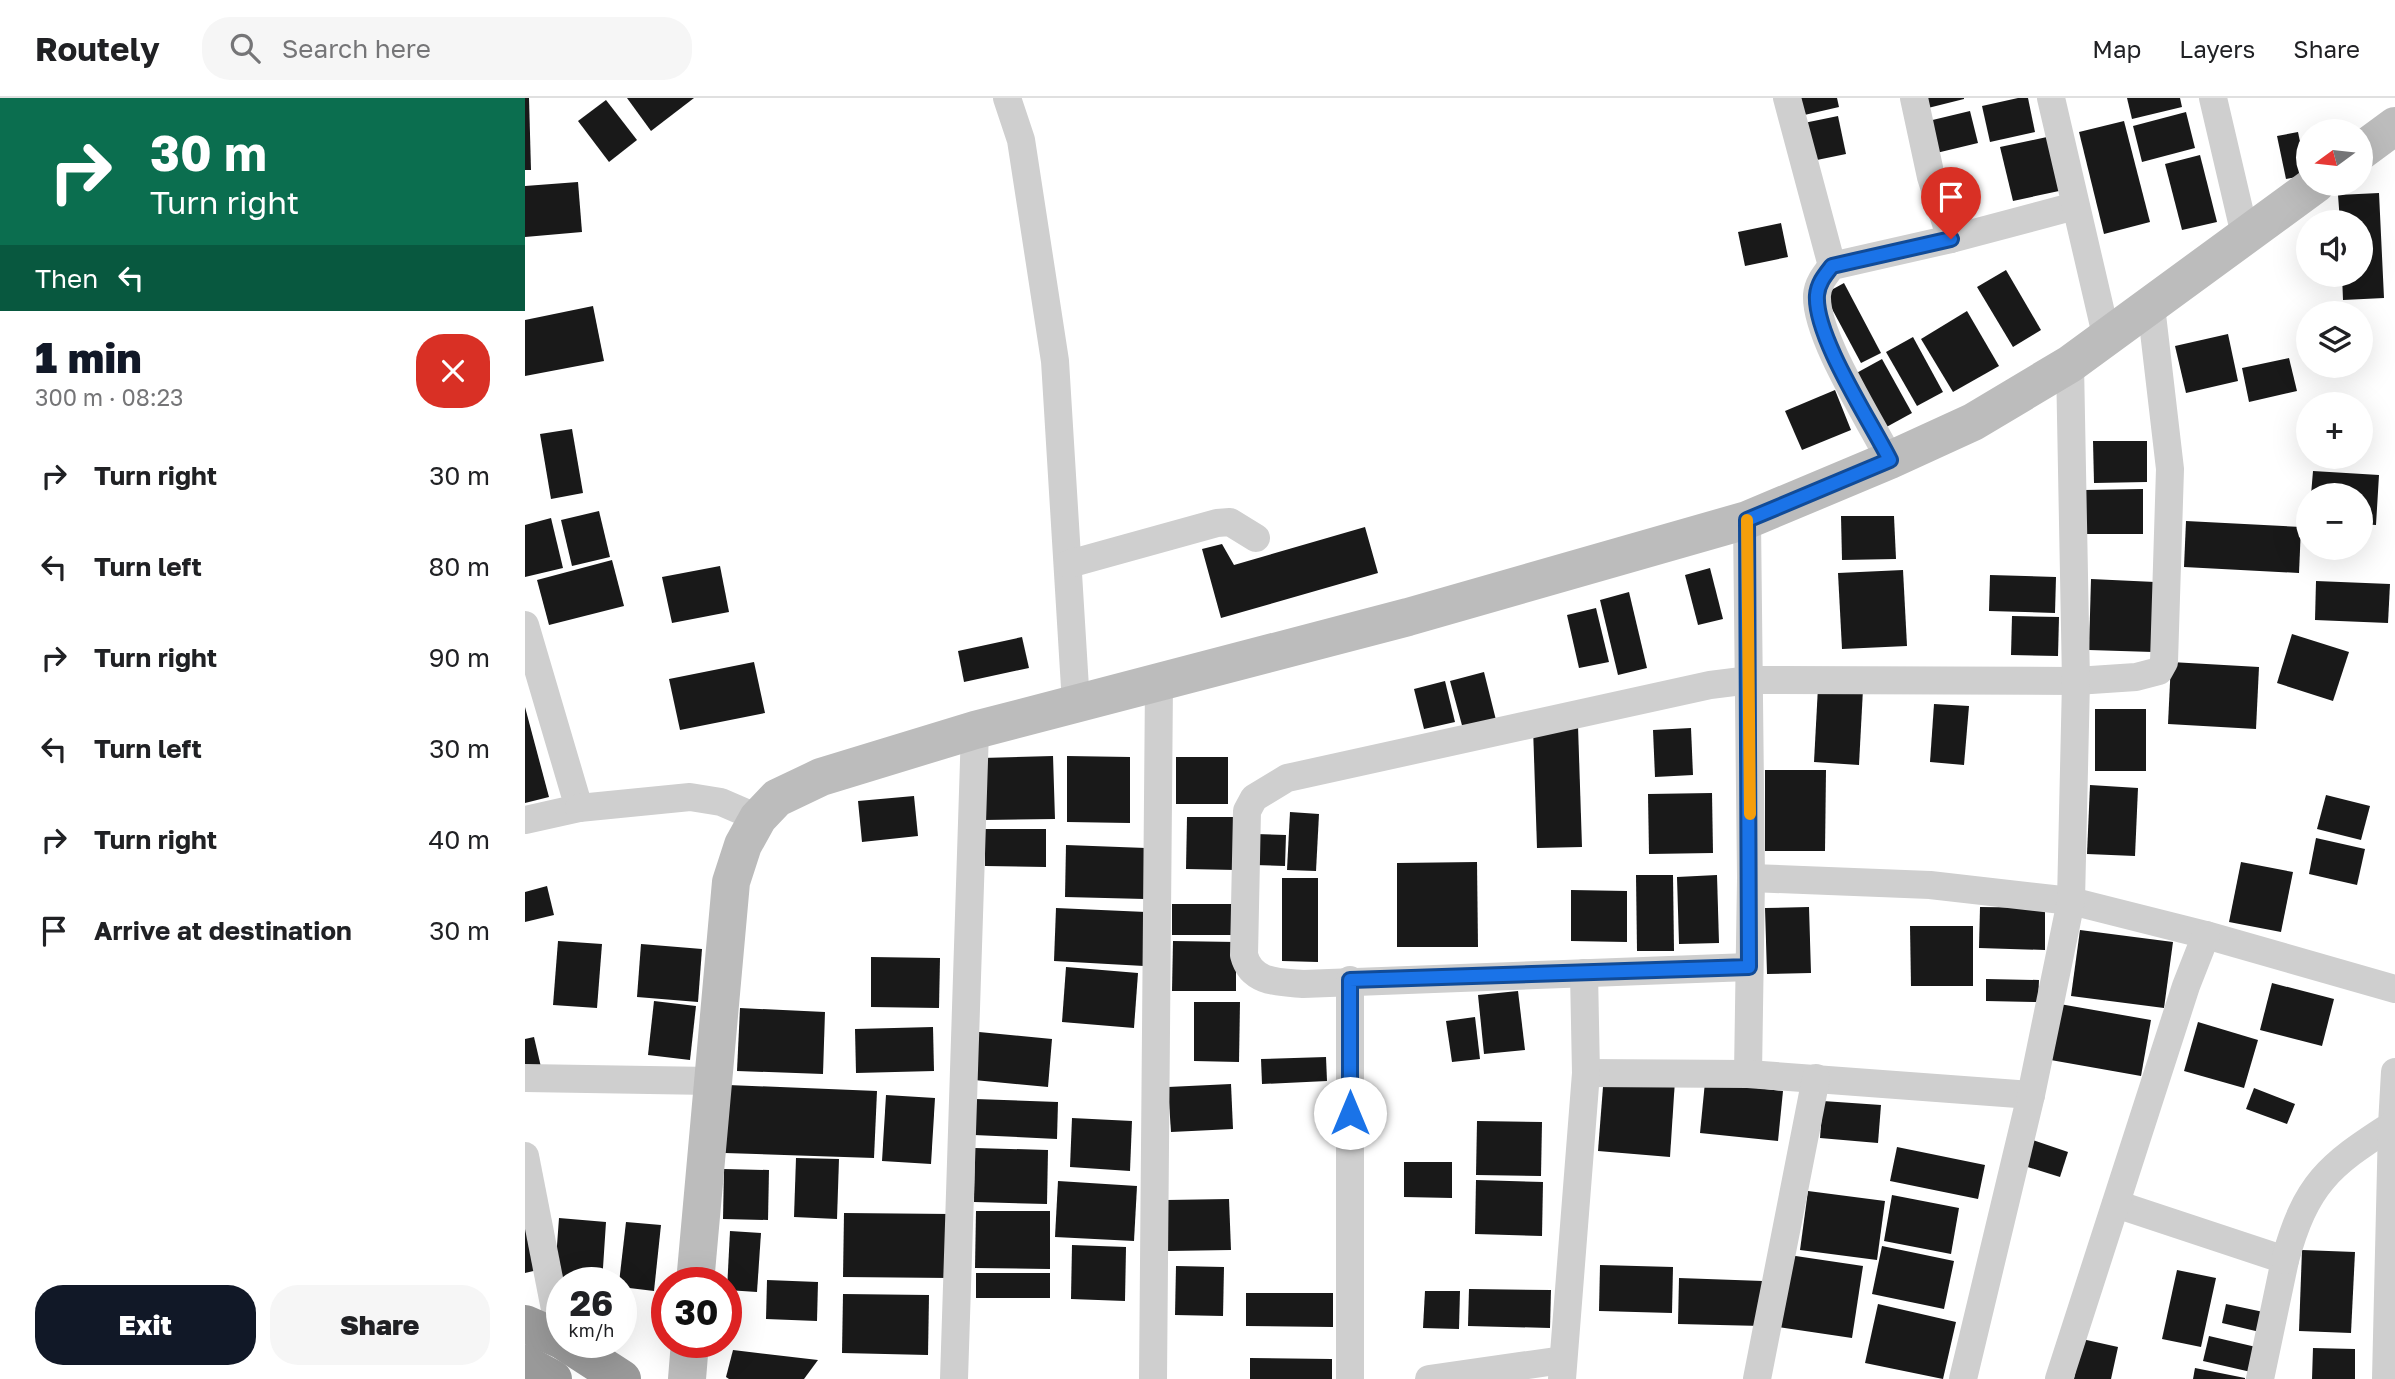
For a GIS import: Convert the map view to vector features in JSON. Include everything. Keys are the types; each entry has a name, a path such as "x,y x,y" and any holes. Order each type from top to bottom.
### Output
{"highway":[{"path":"525,1324 546,1333"},
{"path":"589,1358 622,1379"},
{"path":"525,1364 553,1379"}],"street":[{"path":"1007,98 1021,140 1055,360 1076,704"},
{"path":"1787,98 1832,266"},
{"path":"1914,98 1931,177 1951,239"},
{"path":"2051,98 2107,339"},
{"path":"2213,98 2245,235"},
{"path":"2373,143 2395,128"},
{"path":"696,1267 711,1080 731,882 743,845 758,818 777,798 821,777 975,730 1408,617 1747,520 1973,422 2107,339 2299,196"},
{"path":"1890,460 1833,351 1818,314 1817,293 1821,280 1832,266 1951,239 2075,206"},
{"path":"1749,967 1275,982 1256,975 1247,965 1244,955 1247,811 1260,793 1287,778 1651,696 1750,680 2076,681 2151,675 2159,671 2164,662 2170,469 2151,306"},
{"path":"1963,1379 2031,1095 2071,901 2076,681 2070,364"},
{"path":"1747,520 1751,878 1748,1074"},
{"path":"1069,564 1217,523 1230,522 1256,538"},
{"path":"525,625 579,808"},
{"path":"1153,1379 1160,683"},
{"path":"954,1379 975,730"},
{"path":"525,820 579,808 690,797 721,802 758,818"},
{"path":"1751,878 1943,886 2071,901 2206,935 2395,989"},
{"path":"2059,1379 2186,986 2206,935"},
{"path":"1429,1379 1562,1370 1585,1073 1584,973"},
{"path":"1350,980 1350,1379"},
{"path":"2386,1379 2395,1072"},
{"path":"1585,1073 1748,1074 2031,1095"},
{"path":"1757,1379 1816,1078"},
{"path":"525,1079 711,1080"},
{"path":"2260,1379 2295,1222 2316,1186 2341,1158 2392,1125"},
{"path":"525,1156 548,1267"},
{"path":"2116,1205 2285,1260"},
{"path":"687,1379 689,1358"}],"building":[{"path":"525,98 529,98 531,170 525,170"},
{"path":"627,98 694,98 651,131"},
{"path":"1796,98 1837,98 1839,107 1800,116"},
{"path":"1925,98 1964,98 1964,99 1928,108"},
{"path":"2028,98 2035,132 1990,142 1982,106"},
{"path":"2127,98 2180,98 2182,107 2132,119"},
{"path":"606,100 637,140 609,162 578,121"},
{"path":"1970,111 1978,143 1928,155 1920,123"},
{"path":"2186,112 2195,148 2142,162 2133,126"},
{"path":"1838,116 1846,154 1812,161 1804,123"},
{"path":"2124,121 2150,222 2104,234 2079,132"},
{"path":"2296,132 2296,177 2286,179 2277,136"},
{"path":"2047,137 2059,191 2013,201 2000,147"},
{"path":"2200,155 2217,222 2182,230 2165,164"},
{"path":"578,182 582,232 525,237 525,186"},
{"path":"2373,193 2379,193 2384,298 2343,300 2342,287 2373,287 2373,210 2339,210 2338,196 2373,196"},
{"path":"1781,223 1788,257 1745,266 1738,232"},
{"path":"2006,270 2041,330 2013,347 1977,287"},
{"path":"1844,283 1881,353 1861,363 1824,294"},
{"path":"593,306 604,361 525,376 525,320"},
{"path":"1967,311 1999,366 1953,392 1921,339"},
{"path":"2228,334 2238,381 2186,393 2175,346"},
{"path":"1913,337 1943,392 1917,406 1886,352"},
{"path":"2289,358 2297,391 2249,402 2242,368"},
{"path":"1882,359 1912,413 1881,430 1851,376"},
{"path":"1835,390 1851,430 1802,450 1785,411"},
{"path":"572,429 583,493 551,499 540,434"},
{"path":"2093,441 2147,441 2147,482 2094,483"},
{"path":"2313,471 2379,475 2376,525 2373,525 2373,483 2312,483"},
{"path":"2143,489 2143,534 2084,534 2084,490"},
{"path":"599,511 610,557 572,566 561,520"},
{"path":"1841,516 1894,516 1896,559 1842,560"},
{"path":"551,518 563,568 525,577 525,525"},
{"path":"2186,521 2296,527 2296,560 2300,560 2299,573 2184,567"},
{"path":"1365,527 1378,573 1221,618 1202,549 1222,544 1234,565"},
{"path":"612,560 624,606 549,625 537,580"},
{"path":"720,566 729,612 672,623 662,577"},
{"path":"1710,568 1723,619 1698,625 1685,575"},
{"path":"1903,570 1907,646 1842,649 1838,573"},
{"path":"1990,575 2056,577 2055,613 1989,611"},
{"path":"2091,579 2155,582 2153,652 2089,650"},
{"path":"2316,581 2390,584 2388,623 2315,620"},
{"path":"1629,592 1647,668 1618,675 1600,600"},
{"path":"1596,608 1609,662 1579,668 1567,615"},
{"path":"2012,616 2059,617 2058,656 2011,655"},
{"path":"2292,634 2349,652 2333,701 2277,683"},
{"path":"1022,637 1029,668 964,682 958,651"},
{"path":"754,662 765,713 680,730 669,679"},
{"path":"2171,662 2259,667 2256,729 2168,724"},
{"path":"1484,672 1496,720 1463,729 1450,681"},
{"path":"1445,681 1455,722 1424,729 1414,689"},
{"path":"1818,687 1863,689 1859,765 1814,762"},
{"path":"1934,704 1969,706 1964,765 1930,762"},
{"path":"525,707 549,797 525,803"},
{"path":"2095,709 2146,709 2146,771 2095,771"},
{"path":"1578,726 1582,847 1537,848 1533,727"},
{"path":"1691,728 1693,775 1655,777 1653,730"},
{"path":"1053,756 1055,819 983,820 982,758"},
{"path":"1067,756 1130,757 1130,823 1067,822"},
{"path":"1176,757 1228,757 1228,804 1176,804"},
{"path":"1765,770 1826,770 1825,851 1765,851"},
{"path":"2090,785 2138,788 2135,856 2087,854"},
{"path":"1712,793 1713,853 1649,854 1648,794"},
{"path":"2326,795 2370,806 2361,840 2317,829"},
{"path":"914,796 918,836 862,842 858,801"},
{"path":"1290,812 1319,814 1316,871 1287,870"},
{"path":"1187,817 1237,817 1236,870 1186,869"},
{"path":"985,829 1046,829 1046,867 985,866"},
{"path":"1255,834 1286,835 1285,866 1254,865"},
{"path":"2316,838 2365,849 2357,885 2309,874"},
{"path":"1066,845 1146,848 1145,899 1065,897"},
{"path":"1477,862 1478,947 1397,947 1397,863"},
{"path":"2241,862 2293,872 2281,932 2229,922"},
{"path":"1636,875 1673,875 1674,951 1637,951"},
{"path":"1717,875 1719,943 1679,944 1677,877"},
{"path":"1282,878 1318,878 1318,962 1282,961"},
{"path":"547,886 554,915 525,922 525,892"},
{"path":"1571,890 1627,891 1627,942 1571,941"},
{"path":"1172,904 1238,904 1238,935 1172,935"},
{"path":"1809,907 1811,973 1767,974 1765,908"},
{"path":"1980,907 2045,908 2045,950 1979,948"},
{"path":"1056,908 1146,912 1144,966 1054,961"},
{"path":"1910,926 1973,926 1973,986 1911,986"},
{"path":"2080,930 2173,942 2164,1008 2071,996"},
{"path":"558,941 602,944 597,1008 553,1005"},
{"path":"1173,941 1236,942 1236,991 1172,991"},
{"path":"641,944 702,949 698,1002 637,997"},
{"path":"871,957 940,958 939,1008 871,1007"},
{"path":"1066,967 1138,973 1134,1028 1062,1022"},
{"path":"1986,979 2039,980 2038,1002 1986,1001"},
{"path":"2272,983 2334,999 2322,1046 2260,1030"},
{"path":"1518,991 1525,1050 1484,1054 1478,995"},
{"path":"654,1001 696,1006 690,1060 648,1055"},
{"path":"1194,1002 1240,1002 1239,1062 1194,1061"},
{"path":"2054,1003 2151,1020 2141,1076 2045,1059"},
{"path":"740,1008 825,1012 823,1074 737,1071"},
{"path":"1475,1017 1480,1059 1452,1062 1446,1021"},
{"path":"2198,1022 2258,1040 2244,1088 2184,1071"},
{"path":"933,1027 934,1071 856,1073 855,1029"},
{"path":"979,1032 1052,1039 1048,1087 974,1080"},
{"path":"534,1037 541,1067 525,1071 525,1039"},
{"path":"1326,1057 1327,1081 1262,1084 1261,1059"},
{"path":"1604,1074 1675,1080 1670,1157 1598,1151"},
{"path":"1705,1082 1783,1091 1778,1141 1700,1133"},
{"path":"1231,1084 1233,1129 1171,1132 1168,1087"},
{"path":"728,1085 877,1091 874,1158 725,1153"},
{"path":"2254,1088 2295,1104 2287,1124 2246,1109"},
{"path":"886,1095 935,1098 931,1164 882,1161"},
{"path":"975,1099 1058,1102 1057,1139 974,1135"},
{"path":"1823,1101 1881,1105 1878,1143 1820,1138"},
{"path":"1072,1118 1132,1121 1130,1171 1070,1167"},
{"path":"1477,1121 1542,1122 1541,1176 1476,1175"},
{"path":"2027,1138 2068,1152 2060,1177 2018,1164"},
{"path":"1897,1147 1985,1165 1978,1199 1890,1181"},
{"path":"975,1148 1048,1150 1047,1204 974,1202"},
{"path":"796,1158 839,1159 837,1219 794,1217"},
{"path":"1404,1162 1452,1162 1452,1198 1404,1197"},
{"path":"724,1169 769,1170 768,1220 723,1219"},
{"path":"525,1180 546,1268 525,1273"},
{"path":"1476,1180 1543,1182 1542,1236 1475,1234"},
{"path":"1058,1181 1137,1186 1134,1241 1055,1237"},
{"path":"1808,1191 1885,1201 1877,1260 1800,1250"},
{"path":"1892,1195 1959,1208 1951,1254 1884,1241"},
{"path":"1229,1199 1231,1250 1168,1251 1167,1200"},
{"path":"976,1211 1050,1211 1050,1269 975,1268"},
{"path":"844,1213 951,1214 950,1278 843,1277"},
{"path":"559,1218 606,1222 603,1267 555,1267"},
{"path":"626,1222 661,1225 657,1267 651,1267 651,1291 637,1289 637,1267 621,1267"},
{"path":"730,1231 761,1233 757,1292 742,1291 742,1267 728,1267"},
{"path":"1072,1245 1126,1247 1125,1301 1071,1299"},
{"path":"1882,1246 1954,1261 1944,1309 1872,1294"},
{"path":"2302,1250 2355,1252 2351,1333 2299,1331"},
{"path":"1789,1255 1863,1266 1852,1338 1778,1327"},
{"path":"1600,1265 1673,1267 1672,1313 1599,1311"},
{"path":"1176,1266 1224,1267 1223,1316 1175,1315"},
{"path":"2177,1270 2216,1278 2201,1347 2162,1339"},
{"path":"976,1273 1050,1273 1050,1298 976,1298"},
{"path":"1679,1278 1763,1281 1762,1326 1678,1324"},
{"path":"767,1280 818,1282 817,1321 766,1319"},
{"path":"1469,1289 1551,1290 1550,1328 1468,1326"},
{"path":"1425,1291 1460,1291 1459,1329 1423,1328"},
{"path":"1246,1293 1333,1293 1333,1327 1246,1326"},
{"path":"843,1294 929,1295 928,1355 842,1353"},
{"path":"1878,1304 1956,1322 1943,1379 1865,1363"},
{"path":"2226,1304 2268,1313 2264,1333 2222,1323"},
{"path":"2209,1336 2256,1347 2251,1372 2203,1361"},
{"path":"2082,1339 2118,1347 2111,1379 2074,1379"},
{"path":"2313,1348 2355,1349 2355,1379 2312,1379"},
{"path":"742,1351 818,1360 804,1379 726,1377 731,1358 742,1358"},
{"path":"1250,1358 1332,1359 1332,1379 1250,1379"},
{"path":"2195,1368 2245,1378 2245,1379 2193,1379"}],"slow traffic":[{"path":"1747,520 1750,814"}],"route":[{"path":"1350,1113 1350,980 1749,967 1751,878 1747,520 1890,460 1833,351 1818,314 1817,293 1821,280 1832,266 1951,239"}]}
